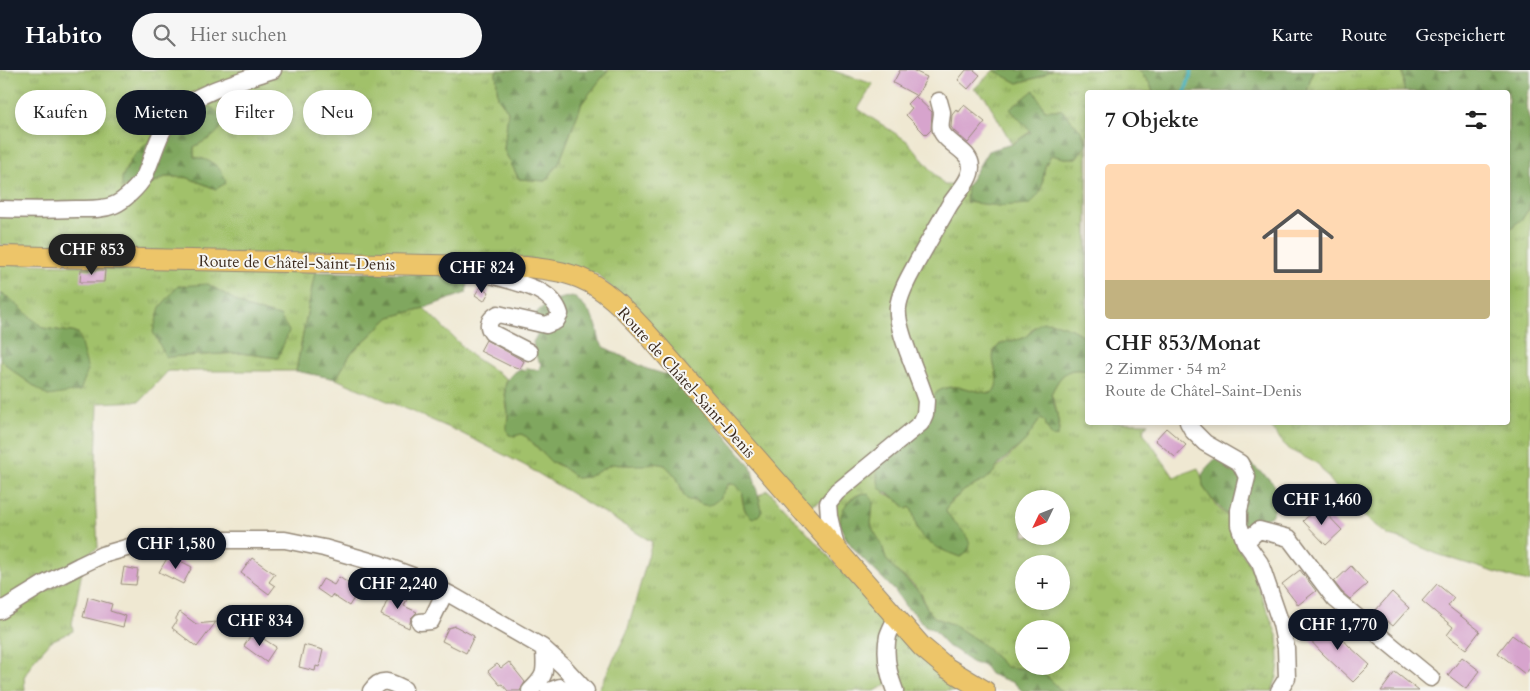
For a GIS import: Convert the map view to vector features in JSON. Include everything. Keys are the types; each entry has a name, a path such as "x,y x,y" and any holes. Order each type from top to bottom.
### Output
{"main road":[{"name":"Route de Châtel-Saint-Denis","path":"0,256 526,267 554,271 581,278 601,290 625,310 644,330 922,646 947,668 985,691"}],"street":[{"path":"0,209 31,211 102,209 115,205 125,199 143,179 163,131 172,116 185,104 214,90 273,70"},
{"path":"804,513 828,503 837,492 921,423 925,414 926,401 900,329 898,308 905,285 933,233 954,197 971,176 970,160 966,154 949,140 940,128 942,110 939,101"},
{"path":"468,266 487,275 531,287 549,297 558,306 560,314 556,321 546,325 498,314 491,318 488,324 492,333 529,352"},
{"path":"1190,427 1205,443 1240,463 1247,477 1239,510 1239,524 1245,542 1260,563 1281,624 1286,648 1286,687"},
{"path":"828,503 837,551"},
{"path":"1245,542 1259,530 1289,538 1335,599 1431,678"},
{"path":"0,611 44,584 102,556 140,544 169,540 285,540 324,548 380,564 418,578 495,619 544,649 586,691"},
{"path":"420,622 431,621 445,592"},
{"path":"894,691 886,656 888,636 896,618"},
{"path":"530,691 542,680 545,668 544,649"},
{"path":"371,691 376,684 382,682 391,682 404,689"},
{"path":"549,691 560,687 569,691"}],"green space":[{"path":"0,70 497,70 498,98 508,111 504,150 519,179 545,181 559,163 582,103 608,70 831,70 873,84 858,109 907,141 944,185 967,186 967,202 999,206 1041,191 1045,166 1051,155 1076,158 1085,147 1085,338 1071,329 1050,322 1034,327 1027,336 1000,344 995,351 994,364 997,381 992,393 957,387 937,392 877,472 884,493 895,498 907,509 910,507 918,529 926,539 960,557 968,539 946,512 947,507 965,490 985,480 1025,441 1041,418 1060,430 1051,394 1057,382 1064,374 1074,370 1085,371 1085,425 1147,425 1143,432 1174,477 1198,468 1211,498 1222,511 1234,519 1237,545 1250,565 1278,638 1279,661 1277,677 1272,691 1061,691 1044,675 1070,675 1070,620 1015,620 1015,668 1006,667 981,643 954,625 934,617 927,608 922,595 913,584 896,571 886,559 882,545 871,526 873,501 871,497 864,493 850,500 843,513 841,524 830,513 828,497 809,507 633,308 597,274 531,259 180,252 0,245","holes":["116,90 206,90 206,124 216,120 216,90 293,90 293,135 216,135 216,133 194,147 194,157 204,159 216,189 186,177 165,177 155,183 135,189 125,186 122,178 125,170 141,150 179,135 116,135"]},
{"path":"497,70 608,70 582,103 559,163 545,181 519,179 504,150 508,111 498,98"},
{"path":"993,70 1052,70 1039,77 1018,83"},
{"path":"994,70 1018,83 1039,77 1052,70 1139,70 1152,90 1085,90 1085,139 1082,132 1045,110 1033,90 1031,131 1012,144 986,98 974,89"},
{"path":"1139,70 1313,70 1308,90 1152,90"},
{"path":"1313,70 1403,70 1404,90 1308,90"},
{"path":"1403,70 1530,70 1530,88 1527,94 1526,105 1530,123 1530,195 1529,209 1522,219 1510,228 1510,90 1404,90"},
{"path":"1034,90 1045,110 1062,110 1082,132 1085,147 1076,158 1051,155 1045,166 1041,191 1031,204 999,206 966,202 967,186 988,151 1012,144 1031,132 1010,109"},
{"path":"206,105 216,111 216,133 194,147 194,157 214,164 221,172 226,183 216,189 186,177 165,177 145,187 135,189 125,186 122,189 122,178 132,158 155,135 206,135"},
{"path":"1530,195 1530,582 1437,554 1407,541 1389,536 1361,514 1340,493 1318,464 1288,449 1269,425 1510,425 1510,228 1522,219 1529,209"},
{"path":"0,263 315,272 296,371 168,371 140,401 98,403 95,493 98,548 0,603 0,359 13,371 48,396 78,333 43,328 9,298 0,293","holes":["208,284 248,308 280,316 278,358 240,353 167,357"]},
{"path":"315,272 470,274 466,293 424,308 390,317 351,353 336,379 296,371"},
{"path":"208,284 248,308 280,316 289,331 278,358 240,353 166,357 153,332 160,307 178,286"},
{"path":"0,293 9,298 43,328 78,333 88,370 80,391 48,396 13,371 0,359"},
{"path":"572,296 582,304 592,317 596,324 600,342 604,347 647,369 664,374 675,373 751,467 762,512 758,516 753,518 748,514 743,504 743,493 734,484 728,484 716,502 704,505 688,500 684,496 677,478 665,465 654,463 643,465 612,464 588,477 577,478 558,464 551,462 527,437 521,434 509,435 505,389 508,379 520,369 523,371 528,368 539,370 541,364 535,355 533,342 542,327 536,318 537,312 550,301"},
{"path":"424,308 472,356 507,379 505,390 507,424 515,436 521,434 527,437 551,462 588,477 612,464 662,464 670,469 680,483 684,496 701,504 718,500 729,484 734,484 743,493 742,499 745,511 761,506 759,495 768,490 884,617 905,643 941,675 969,691 897,691 887,684 875,691 598,691 627,632 652,542 524,465 457,431 336,379 351,353 390,317"},
{"path":"1041,323 1067,327 1085,338 1085,371 1074,370 1064,374 1057,382 1051,394 1058,421 1058,436 1052,437 1045,421 1041,418 1025,441 1000,463 993,473 951,501 946,512 966,535 970,547 967,553 960,557 942,550 930,544 921,535 910,507 907,509 895,498 879,488 878,466 937,392 957,387 992,393 996,387 997,380 993,361 995,349 1001,344 1023,338"},
{"path":"1216,458 1248,462 1274,484 1276,506 1271,516 1256,524 1245,527 1229,517 1203,487 1202,475"},
{"path":"868,494 873,501 871,526 882,545 886,559 896,571 919,591 927,608 934,617 954,625 981,643 1006,667 1015,668 1015,675 1044,675 1061,691 1022,691 1014,683 990,674 983,664 975,664 945,644 936,632 921,622 906,607 895,591 857,552 844,535 840,521 841,515 846,505 859,495"},
{"path":"82,571 72,624 73,631 51,641 34,660 24,677 25,691 0,691 0,617"}],"building":[{"path":"900,70 912,70 927,77 917,96 893,83"},
{"path":"966,70 974,70 980,75 968,89 958,80"},
{"path":"915,96 932,112 931,130 926,135 906,115 912,108 907,104"},
{"path":"964,105 985,122 968,143 951,127 952,115 956,110 959,112"},
{"path":"81,270 105,270 104,282 80,282"},
{"path":"480,287 489,292 484,301 475,295"},
{"path":"486,340 524,361 520,369 480,351"},
{"path":"1166,428 1186,445 1175,457 1155,440"},
{"path":"1319,506 1342,530 1326,545 1303,521"},
{"path":"169,555 192,567 183,584 159,572"},
{"path":"252,558 275,574 269,582 275,586 269,594 241,573"},
{"path":"1351,566 1367,584 1350,599 1334,582"},
{"path":"124,567 138,570 136,585 121,584"},
{"path":"1300,570 1316,591 1298,605 1282,584"},
{"path":"339,577 359,590 349,606 332,595 330,598 317,589 323,579 334,585"},
{"path":"1437,584 1454,598 1448,606 1480,631 1466,649 1447,635 1453,627 1422,601"},
{"path":"391,592 407,599 404,606 417,612 411,618 409,628 381,615"},
{"path":"1392,592 1409,608 1393,626 1375,611"},
{"path":"88,597 112,604 110,611 126,616 123,627 83,617"},
{"path":"180,612 196,624 216,622 197,647 172,628"},
{"path":"1325,619 1349,646 1370,665 1353,682 1306,636"},
{"path":"455,626 474,636 466,653 442,641 448,628"},
{"path":"253,632 276,647 266,662 244,646"},
{"path":"1512,635 1530,648 1530,668 1525,674 1498,653"},
{"path":"304,645 323,650 319,667 316,666 315,671 299,667"},
{"path":"1462,657 1480,671 1466,689 1448,675"},
{"path":"509,662 525,682 520,691 508,691 488,671 497,664 501,668"},
{"path":"1395,672 1419,691 1381,691"}],"waterway":[{"path":"1186,90 1192,70"}]}
